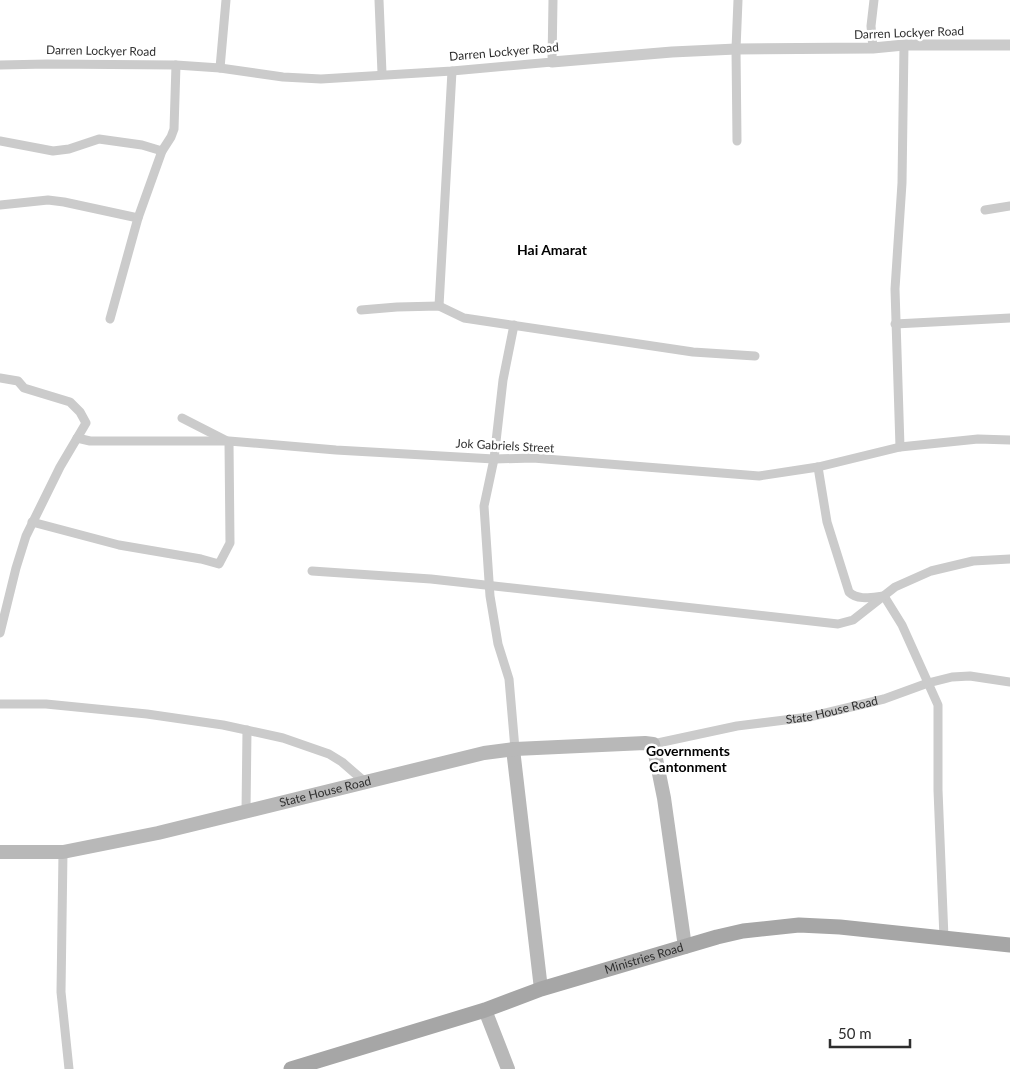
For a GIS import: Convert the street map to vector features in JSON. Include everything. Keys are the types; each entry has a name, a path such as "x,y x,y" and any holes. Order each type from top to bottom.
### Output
{"main road":[{"name":"State House Road","path":"0,852 62,852 158,833 468,756 514,749 652,744"},
{"path":"652,744 664,798 685,947"},
{"path":"514,749 541,989"},
{"name":"Ministries Road","path":"291,1069 485,1010 541,989 743,931 799,925 840,927 1010,945"},
{"path":"485,1010 508,1069"}],"street":[{"path":"220,68 226,0"},
{"path":"379,0 382,73"},
{"path":"552,62 553,0"},
{"path":"737,141 736,49 738,0"},
{"path":"873,48 871,26 874,0"},
{"path":"900,447 895,289 902,183 904,45"},
{"name":"Darren Lockyer Road","path":"0,65 176,65 220,68 282,77 321,79 452,71 672,52 736,49 873,48 904,45 1010,45"},
{"path":"110,319 138,218 162,151 174,129 176,65"},
{"path":"439,306 452,71"},
{"path":"0,142 53,151 69,149 99,139 142,145 162,151"},
{"path":"0,205 48,200 138,218"},
{"path":"984,210 1010,206"},
{"path":"361,310 439,306 464,318 693,352 755,356"},
{"path":"895,324 1010,318"},
{"path":"514,325 503,380 494,459 484,506 490,596 498,644 508,679 514,749"},
{"path":"0,378 18,381 24,388 70,402 80,412 86,423 26,536 0,633"},
{"path":"32,522 119,545 202,559 219,564 230,543 229,442 182,418"},
{"name":"Jok Gabriels Street","path":"77,438 90,441 229,441 336,450 494,459 533,458 759,476 818,467 900,447 978,439 1010,440"},
{"path":"818,467 827,522 849,592 853,596 859,597 884,596"},
{"path":"312,571 415,577 838,624 853,620 895,587 931,571 973,561 1010,559"},
{"path":"884,596 902,626 938,705 938,790 944,938"},
{"name":"State House Road","path":"652,744 737,726 809,717 884,699 928,683 952,677 970,676 1010,682"},
{"path":"0,704 46,704 163,716 247,730 283,738 329,754 342,762 365,782"},
{"path":"246,812 247,730"},
{"path":"62,852 61,992 69,1069"}],"district":[{"name":"Hai Amarat","path":"552,250"},
{"name":"Governments Cantonment","path":"688,760"}]}
